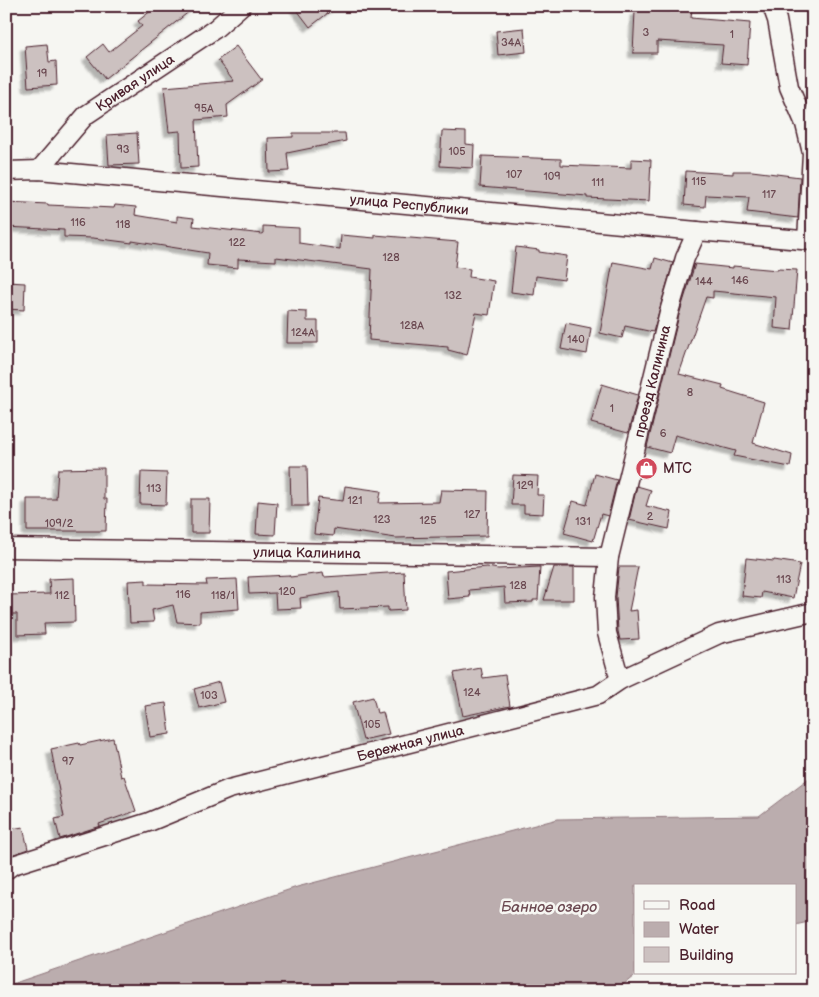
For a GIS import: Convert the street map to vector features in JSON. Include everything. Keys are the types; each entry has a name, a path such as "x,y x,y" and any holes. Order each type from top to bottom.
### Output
{"street":[{"name":"Кривая улица","path":"39,170 86,115 215,28 241,6"},
{"path":"772,6 777,20 789,87 804,124 812,153 810,240"},
{"name":"улица Республики","path":"6,171 39,170 697,232 810,240"},
{"name":"проезд Калинина","path":"620,680 607,633 605,597 609,557 669,312 685,258 697,232"},
{"name":"улица Калинина","path":"6,548 609,557"},
{"name":"Бережная улица","path":"6,870 13,865 149,822 229,789 598,695 620,680 720,634 813,612"}],"water":[{"name":"Банное озеро","path":"813,775 813,921 796,925 796,884 634,884 634,974 637,974 615,991 6,991 6,986 297,887 558,819 759,816"}],"building":[{"path":"157,6 196,6 105,79 87,57 103,44 109,52 142,26 138,21"},
{"path":"294,6 337,6 310,27"},
{"path":"669,8 692,9 691,18 750,23 747,65 721,63 723,45 657,41 657,53 633,53 635,11 669,12"},
{"path":"524,28 526,52 498,55 496,31"},
{"path":"47,44 49,62 56,61 57,85 28,87 25,46"},
{"path":"236,46 261,79 263,79 227,105 228,117 196,120 198,167 181,168 180,131 169,132 164,87 234,81 218,60"},
{"path":"442,131 466,132 466,144 474,145 473,168 440,166"},
{"path":"137,133 139,164 109,165 107,135"},
{"path":"293,133 345,133 346,141 287,153 289,171 269,172 268,138 293,137"},
{"path":"482,156 561,159 561,165 631,168 631,159 651,160 649,201 587,198 587,196 480,187"},
{"path":"686,171 733,174 733,171 752,171 800,177 798,218 747,212 749,197 706,195 705,207 684,205"},
{"path":"6,202 114,208 115,205 136,207 135,215 177,222 177,216 194,218 193,226 263,234 263,226 299,228 299,243 340,249 341,235 375,238 375,235 458,242 455,267 470,269 469,277 494,281 489,315 476,313 467,355 448,350 448,347 369,340 372,269 276,257 276,261 238,259 238,268 207,265 208,253 132,241 132,243 93,238 64,237 64,230 6,227"},
{"path":"516,247 567,256 564,280 536,276 534,295 511,292"},
{"path":"655,258 673,263 653,332 625,326 622,338 600,333 613,262 652,269"},
{"path":"695,264 733,268 733,266 797,270 792,330 774,328 776,297 713,291 713,298 706,297 679,374 723,385 722,389 764,402 753,443 792,455 790,467 734,456 736,451 675,435 670,453 647,447 679,315"},
{"path":"7,282 25,283 24,310 6,309"},
{"path":"288,311 307,312 307,321 318,321 318,343 287,343"},
{"path":"566,323 591,328 587,354 561,349"},
{"path":"602,384 638,395 628,433 591,423"},
{"path":"290,466 307,466 308,506 291,506"},
{"path":"104,468 104,499 107,499 106,531 27,531 27,499 56,499 58,469"},
{"path":"141,472 167,473 166,505 140,504"},
{"path":"595,474 617,480 608,516 601,514 593,541 564,533 573,501 587,505"},
{"path":"513,475 538,476 537,495 544,495 543,514 524,513 524,505 511,505"},
{"path":"345,486 381,491 379,503 439,502 441,490 488,491 487,536 396,538 334,529 333,536 314,534 318,498 343,501"},
{"path":"637,486 651,490 646,506 672,512 669,529 629,520"},
{"path":"191,499 210,499 209,533 191,533"},
{"path":"258,501 277,503 275,535 256,534"},
{"path":"746,558 800,564 793,598 762,592 761,598 742,596"},
{"path":"487,567 498,569 540,567 538,600 533,600 533,602 505,603 504,587 469,590 470,597 448,599 446,571"},
{"path":"554,567 574,567 574,600 544,600"},
{"path":"619,567 638,567 629,611 637,610 639,639 620,640 616,597"},
{"path":"404,572 406,610 388,611 388,607 340,609 339,592 300,598 301,608 276,609 275,593 249,594 248,577 289,575 290,577 323,573 324,577"},
{"path":"74,578 75,622 44,623 45,634 17,635 17,614 6,614 6,595 50,594 49,579"},
{"path":"237,579 239,609 200,612 200,623 177,622 173,605 152,610 154,622 130,623 128,581 146,580 146,584 207,585 206,580"},
{"path":"481,668 483,678 505,675 510,706 463,716 454,673"},
{"path":"219,682 224,702 199,708 194,689"},
{"path":"373,697 377,713 383,712 389,734 363,740 353,702"},
{"path":"166,703 170,734 150,737 145,706"},
{"path":"113,738 121,777 124,776 136,811 99,824 100,826 60,839 55,819 64,817 51,749"},
{"path":"23,827 28,849 6,857 6,830"}],"place":[{"name":"МТС","path":"647,468"}]}
